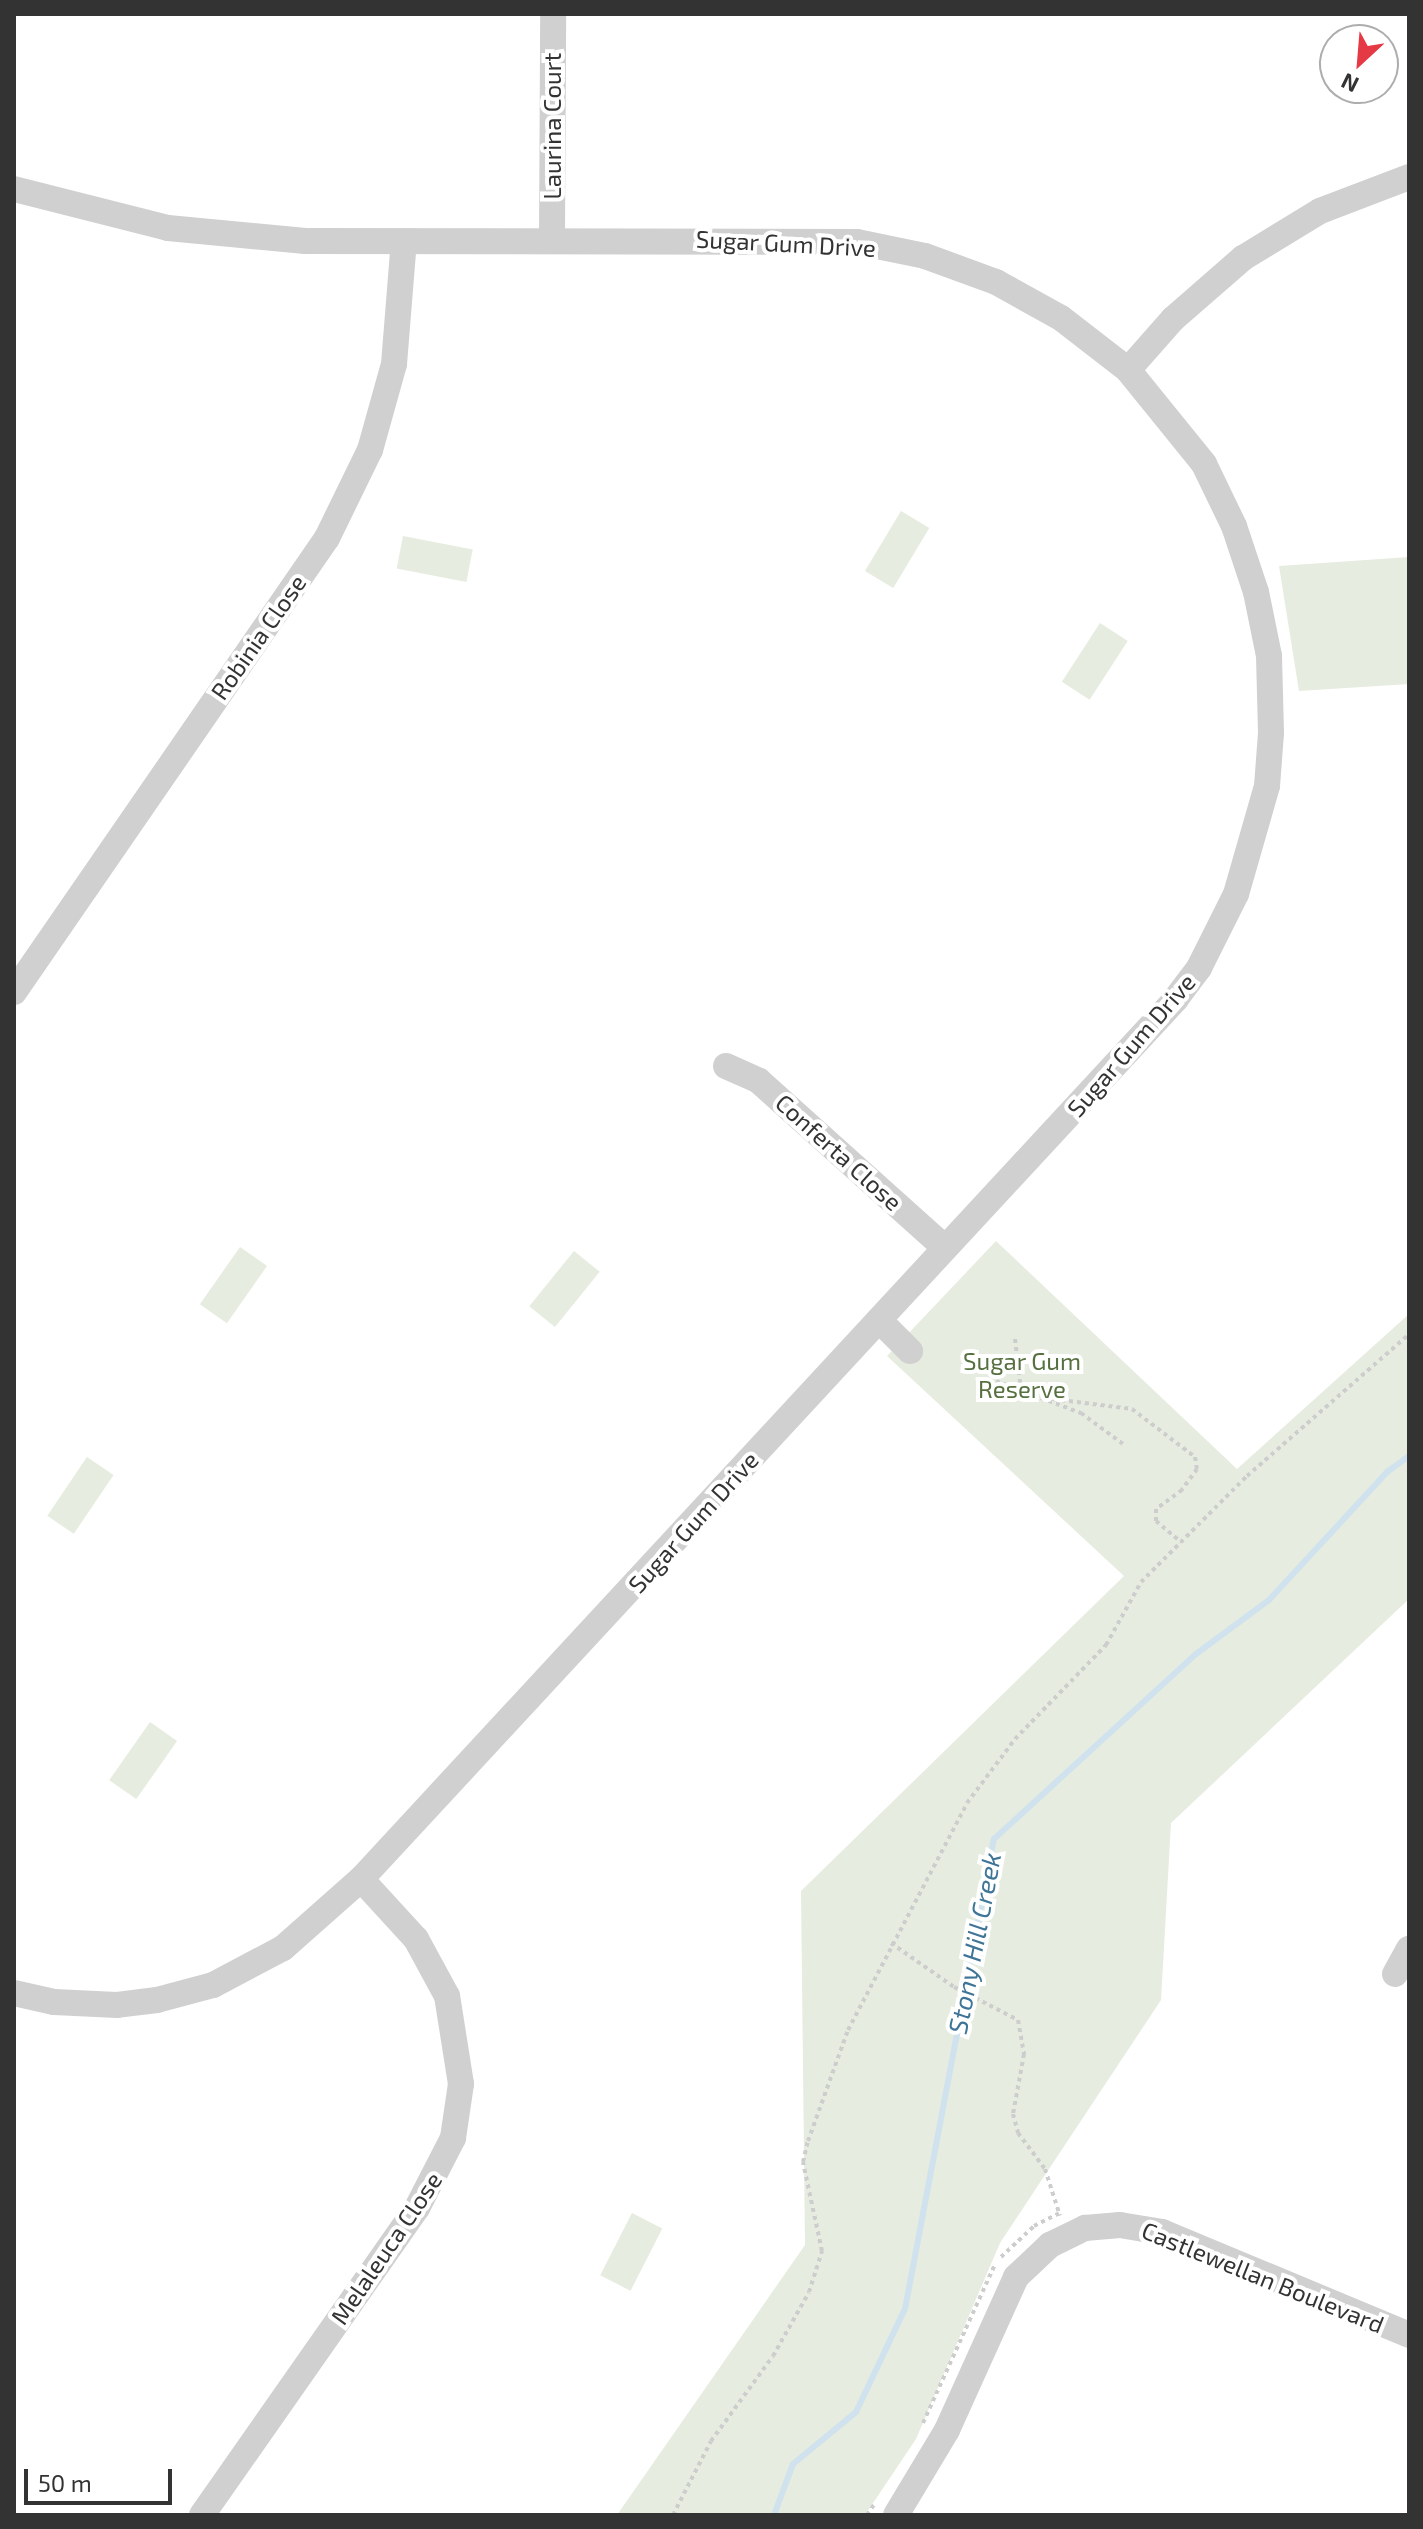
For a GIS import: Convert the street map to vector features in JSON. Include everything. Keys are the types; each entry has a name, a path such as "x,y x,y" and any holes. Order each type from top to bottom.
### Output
{"street":[{"name":"Laurina Court","path":"552,238 553,14"},
{"path":"1128,370 1173,319 1243,258 1320,211 1409,177"},
{"name":"Sugar Gum Drive","path":"14,189 168,228 305,241 552,238 857,242 925,256 996,282 1061,318 1128,370 1204,464 1234,526 1269,656 1267,786 1236,894 1199,968 1150,1028 361,1879 283,1948 213,1985 117,2005 54,2002 14,1993"},
{"name":"Robinia Close","path":"14,992 327,538 370,450 394,364 404,241"},
{"name":"Conferta Close","path":"726,1066 759,1081 945,1248"},
{"path":"879,1320 910,1351"},
{"name":"Melaleuca Close","path":"202,2515 417,2208 453,2138 461,2084 447,1996 416,1939 361,1879"},
{"path":"1395,1974 1409,1949"},
{"name":"Castlewellan Boulevard","path":"896,2515 947,2430 1016,2277 1050,2245 1085,2228 1120,2225 1162,2232 1409,2335"}],"path":[{"path":"673,2515 723,2423 773,2356 809,2292 822,2251 803,2162 848,2030 967,1803 1015,1739 1106,1645 1141,1582 1409,1334"},
{"path":"1015,1339 1021,1390"},
{"path":"996,1381 1081,1413 1123,1444"},
{"path":"1045,1398 1132,1409 1195,1457 1197,1469 1182,1490 1156,1509 1156,1521 1181,1542"},
{"path":"891,1943 954,1987 1018,2020 1024,2054 1013,2114 1018,2133 1045,2169 1064,2226"}],"green space":[{"path":"901,511 929,528 893,588 865,571"},
{"path":"403,536 473,550 466,582 397,568"},
{"path":"1409,557 1409,684 1299,691 1279,566"},
{"path":"1100,623 1128,641 1090,700 1062,682"},
{"name":"Sugar Gum Reserve","path":"996,1241 1237,1469 1409,1314 1409,1599 1171,1823 1161,2000 1000,2243 916,2439 865,2515 617,2515 805,2245 801,1891 1124,1576 887,1356"},
{"path":"240,1247 267,1266 227,1323 200,1304"},
{"path":"574,1251 600,1272 555,1327 529,1306"},
{"path":"87,1457 114,1475 74,1534 47,1516"},
{"path":"150,1722 177,1741 136,1799 109,1780"},
{"path":"632,2213 662,2228 631,2291 600,2275"}],"waterway":[{"name":"Stony Hill Creek","path":"774,2515 793,2464 856,2412 905,2309 994,1839 1196,1654 1269,1600 1387,1472 1409,1456"}]}
